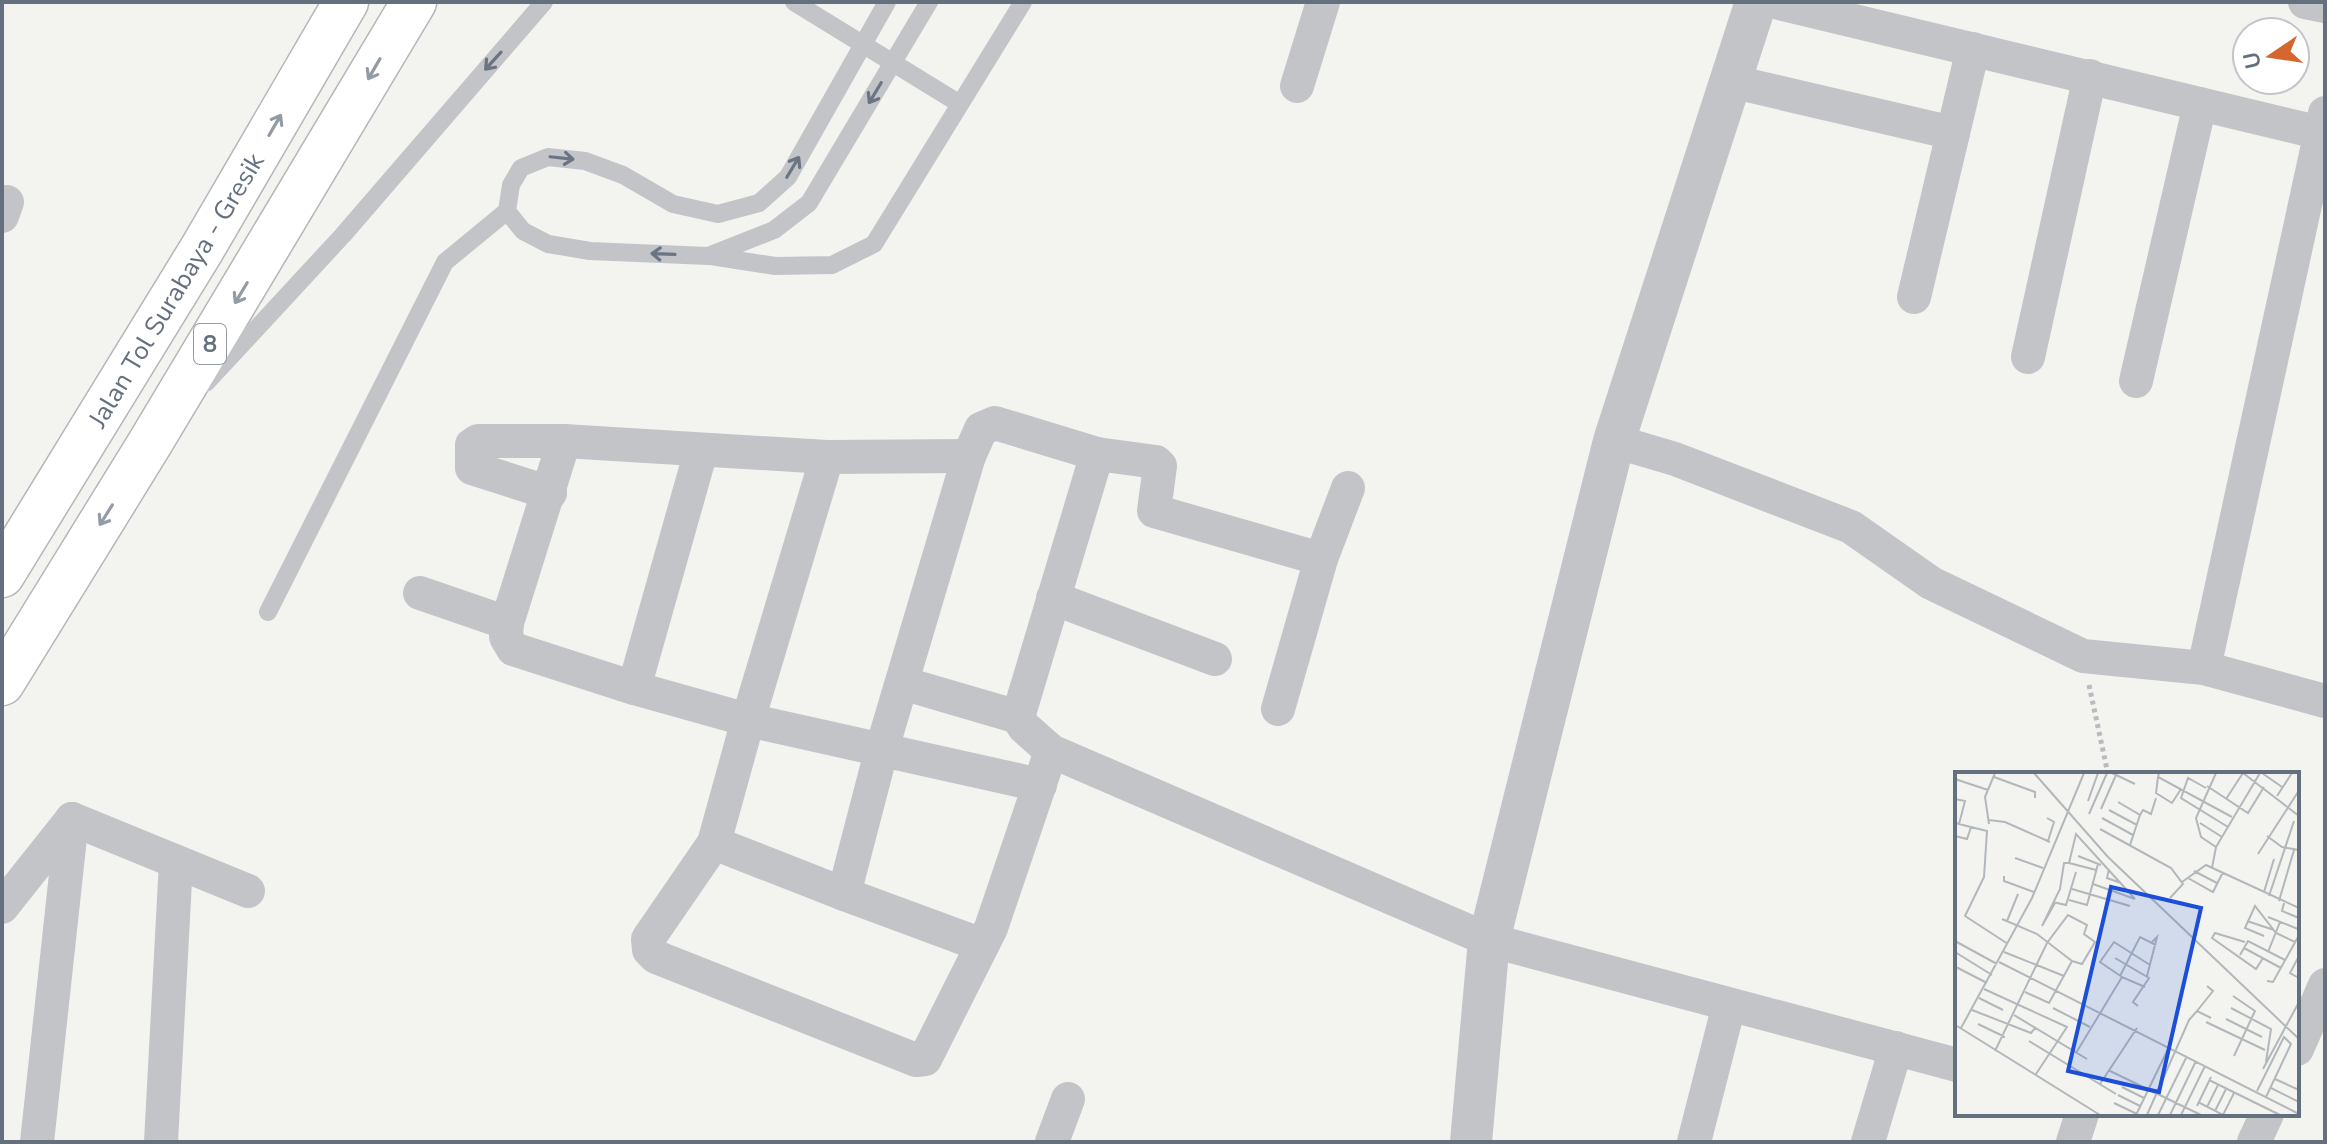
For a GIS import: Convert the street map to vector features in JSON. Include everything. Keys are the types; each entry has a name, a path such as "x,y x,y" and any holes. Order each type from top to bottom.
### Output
{"highway":[{"name":"Jalan Tol Surabaya - Gresik","path":"2,575 194,263 346,2"},
{"name":"8","path":"2,683 414,2"}],"street":[{"path":"1297,86 1323,2"},
{"path":"1471,1142 1489,940 1614,441 1756,2"},
{"path":"1775,2 2200,104 2323,127 2204,668"},
{"path":"2305,2 2325,6"},
{"path":"1914,297 1973,49"},
{"path":"2028,357 2090,76"},
{"path":"1730,81 1953,133"},
{"path":"2136,381 2200,104"},
{"path":"844,894 881,752 969,456 981,429 995,423 1097,454 1158,464 1154,511 1321,559"},
{"path":"550,493 472,468 472,445 478,441 564,441 827,457 969,456"},
{"path":"564,441 507,623 506,637 513,649 748,720 1040,785"},
{"path":"1614,441 1675,459 1851,527 1931,583 2083,656 2204,668 2325,701"},
{"path":"634,688 701,451"},
{"path":"1018,717 1097,454"},
{"path":"827,457 714,843 648,939 649,950 656,957 916,1060 925,1059 991,928 1051,751"},
{"path":"1278,709 1321,559 1348,488"},
{"path":"420,593 507,623"},
{"path":"1053,598 1215,659"},
{"path":"902,683 1018,717 1024,727 1051,751 1489,940 1955,1064"},
{"path":"72,819 248,891"},
{"path":"2,907 72,819"},
{"path":"37,1142 72,819"},
{"path":"714,843 982,945"},
{"path":"161,1142 176,862"},
{"path":"2299,1044 2325,985"},
{"path":"1694,1142 1729,1005"},
{"path":"1868,1142 1896,1048"},
{"path":"1052,1142 1068,1099"},
{"path":"2073,1142 2081,1116"},
{"path":"2254,1142 2266,1116"}],"lane":[{"path":"150,443 343,235 544,2"},
{"path":"794,2 960,104"},
{"path":"268,612 445,262 507,211 511,185 521,168 548,157 585,161 623,175 673,204 718,214 759,203 788,177 887,2"},
{"path":"708,256 774,230 809,203 929,2"},
{"path":"507,211 523,231 548,244 590,251 708,256 775,266 832,265 874,244 1023,2"}],"path":[{"path":"2083,656 2108,772"}]}
